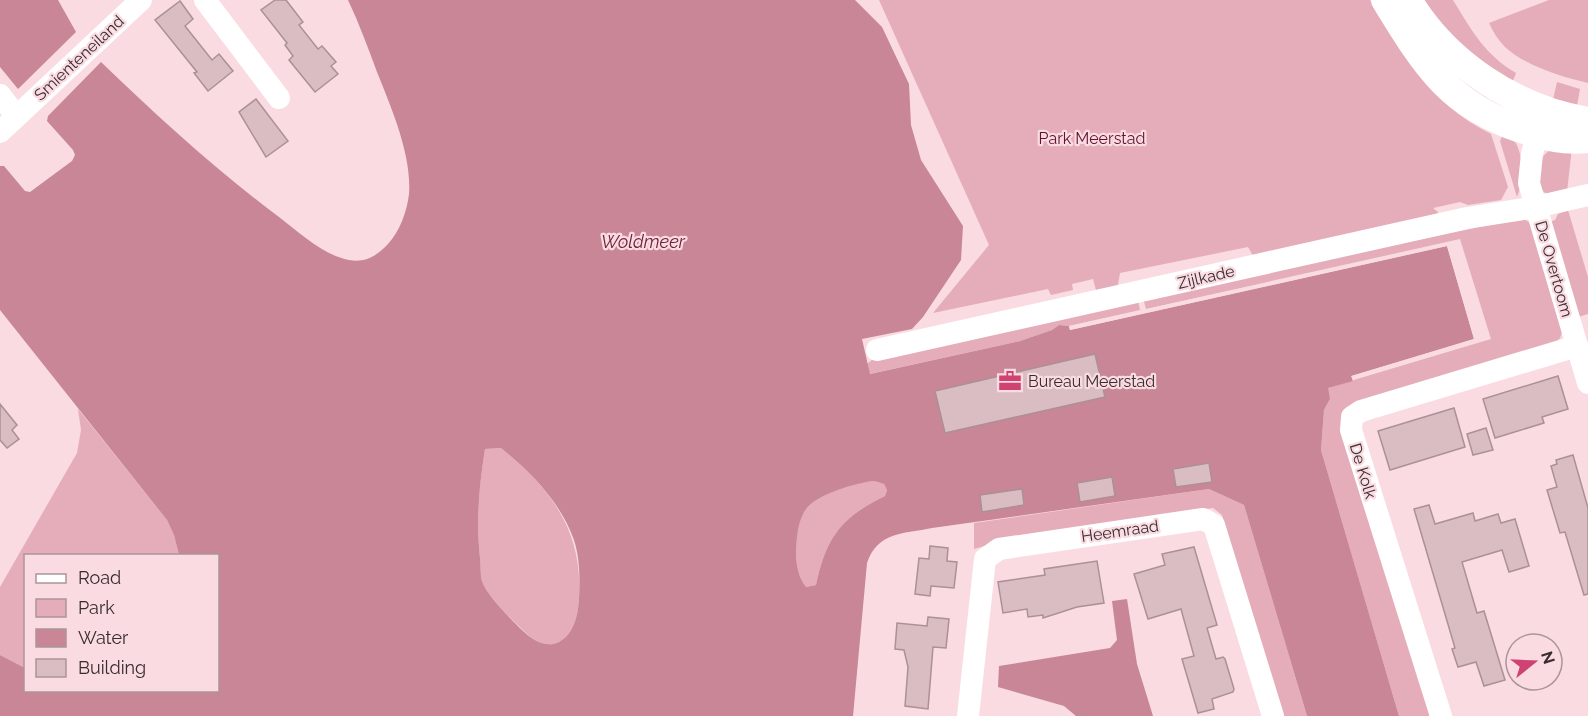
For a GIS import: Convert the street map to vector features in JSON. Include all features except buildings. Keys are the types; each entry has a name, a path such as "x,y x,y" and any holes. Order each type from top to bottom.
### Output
{"street":[{"name":"Smienteneiland","path":"0,132 141,0"},
{"path":"205,0 279,98"},
{"path":"1386,0 1424,61 1455,94 1468,104 1501,123 1580,140 1588,139"},
{"path":"1408,0 1438,40 1473,72 1512,97 1538,132"},
{"path":"0,95 16,116"},
{"path":"1538,132 1588,121"},
{"name":"De Overtoom","path":"1538,132 1529,183 1588,383"},
{"name":"Zijlkade","path":"877,351 1467,218 1536,207 1588,195"},
{"name":"De Kolk","path":"1441,716 1351,430 1352,417 1361,411 1577,346"},
{"name":"Heemraad","path":"968,716 985,560 999,549 1203,519 1214,525 1273,716"}],"green space":[{"name":"Park Meerstad","path":"879,0 1370,0 1407,59 1434,93 1450,108 1491,134 1508,187 1501,200 1468,205 1460,202 1433,208 1438,212 1437,215 1255,259 1248,247 1120,273 1117,290 1097,294 1093,279 1072,284 1073,290 1051,295 1048,289 933,313 989,245"},
{"path":"1417,0 1453,0 1487,50 1516,73 1511,86 1481,67"},
{"path":"1549,0 1588,0 1588,83 1555,74 1513,54 1502,44 1489,23"},
{"path":"1557,82 1580,89 1576,111 1552,104"},
{"path":"1504,132 1515,142 1520,154 1521,177 1517,197 1500,141"},
{"path":"1554,147 1572,147 1567,192 1548,194 1539,184 1539,164"},
{"path":"1568,210 1588,277 1588,314 1578,317 1549,222 1555,220 1558,214"},
{"path":"1522,218 1532,224 1564,327 1560,338 1555,343 1352,404 1430,716 1399,716 1321,450 1324,410 1330,399 1327,388 1491,339 1460,239 1146,309 1143,298"},
{"path":"1138,300 1140,310 1069,326 1059,325 1052,330 1020,341 869,374 867,364 874,358"},
{"path":"78,409 167,520 179,554 24,554 24,667 0,655 0,587 77,453 81,430"},
{"path":"501,448 549,496 570,532 576,553 579,599 576,618 572,629 564,639 554,644 544,644 534,640 526,633 494,600 482,581 478,517 485,449"},
{"path":"874,481 884,484 887,490 885,496 846,521 825,554 816,585 806,587 799,574 796,556 802,514 811,504 828,493 846,486"},
{"path":"1209,489 1244,505 1307,716 1282,716 1222,515 1213,508 1002,541 974,549 974,523"}],"water":[{"path":"0,0 58,0 76,32 18,89 0,67"},
{"name":"Woldmeer","path":"348,0 855,0 882,27 909,84 911,125 921,160 963,226 961,260 923,317 912,329 862,339 870,374 1020,341 1052,330 1059,325 1069,326 1070,330 1447,246 1474,339 1352,376 1353,381 1328,388 1330,399 1324,410 1321,450 1399,716 1307,716 1244,505 1209,489 932,528 902,533 885,539 872,553 867,563 853,716 0,716 0,655 24,667 24,692 219,692 219,554 179,554 167,520 0,310 0,166 4,166 25,191 30,192 72,161 75,155 73,150 47,121 48,116 101,62 210,162 312,243 349,260 370,258 388,244 399,227 408,200 409,179 404,147","holes":["501,448 544,489 561,513 576,547 579,584 576,618 572,629 564,639 554,644 544,644 534,640 506,614 482,581 478,517 485,449","874,481 884,484 887,490 885,496 857,512 838,531 825,554 816,585 806,587 799,574 796,556 800,523 808,507 824,496 845,487"]},
{"path":"1127,599 1137,664 1153,716 1076,716 1064,706 998,687 999,666 1110,648 1117,640 1112,601"}],"pier":[{"path":"1447,243 1477,340 1355,378 1353,381 1351,376 1474,339 1447,246 1070,330 1069,326"}],"place":[{"name":"Bureau Meerstad","path":"1010,381"}]}
